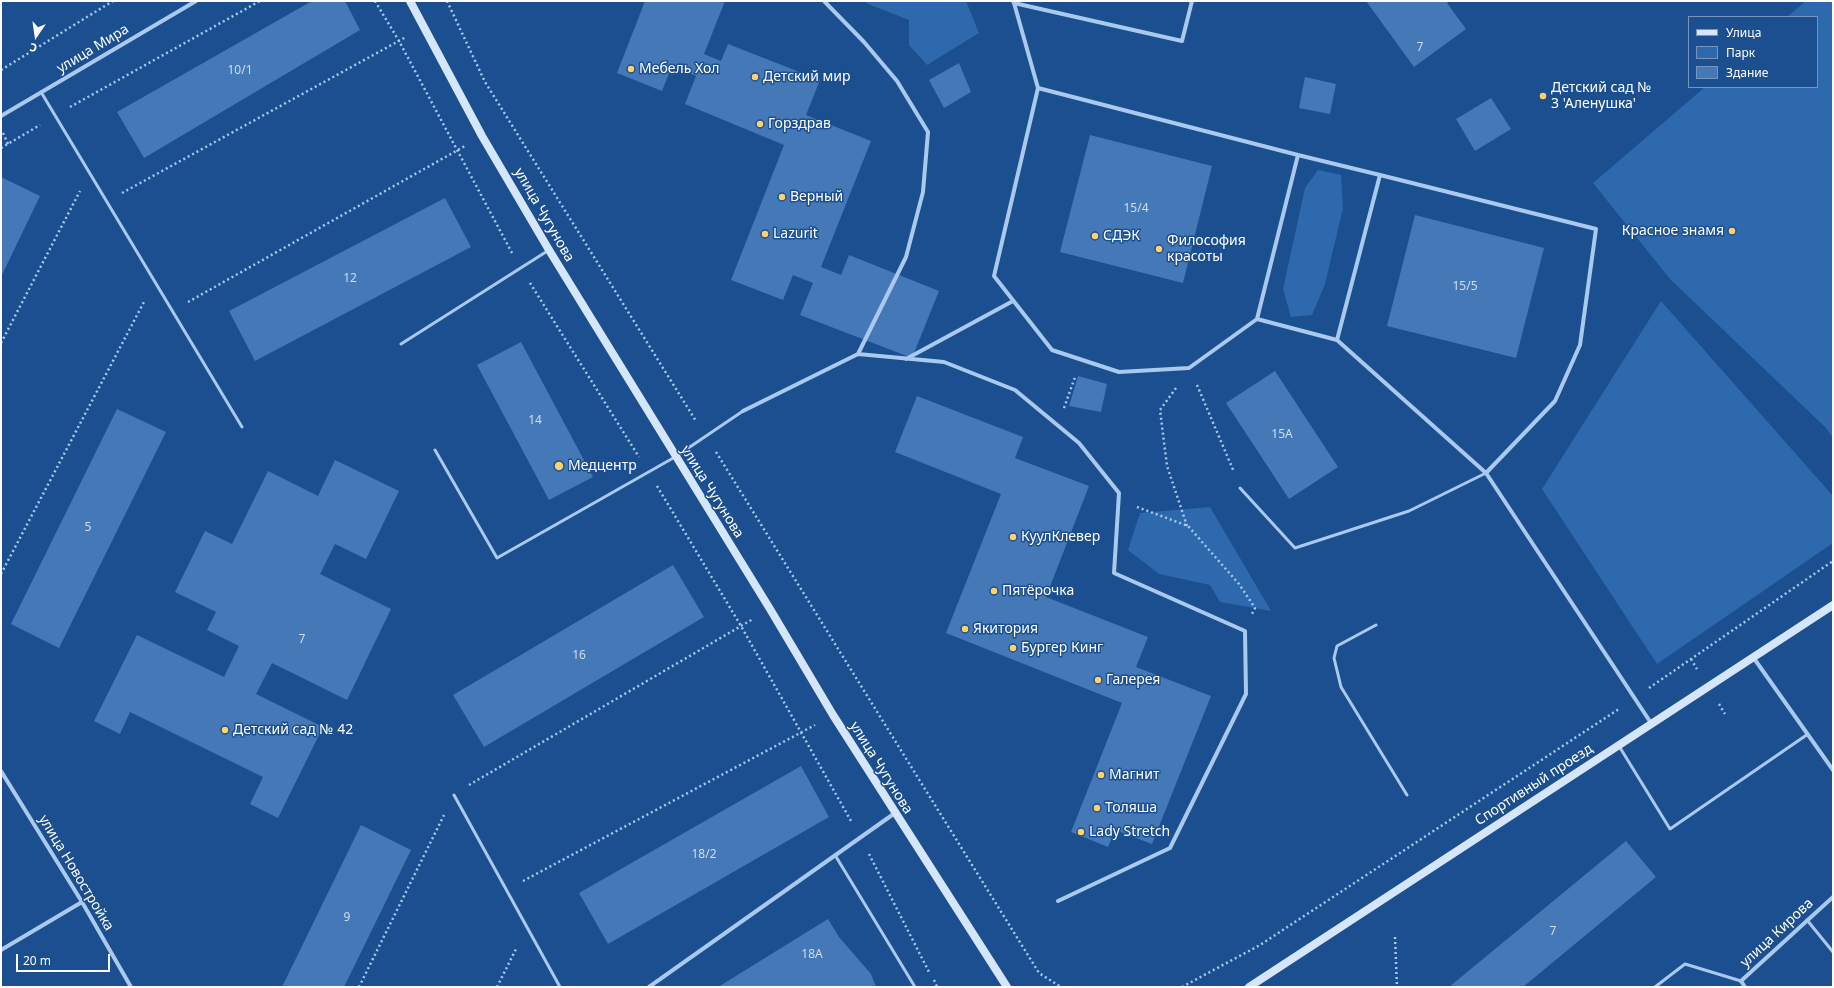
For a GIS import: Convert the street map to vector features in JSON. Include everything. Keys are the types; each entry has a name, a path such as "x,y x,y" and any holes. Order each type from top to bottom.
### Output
{"main road":[{"name":"улица Чугунова","path":"410,1 482,136 548,250 770,609 833,715 1007,987"},
{"name":"Спортивный проезд","path":"1249,987 1260,984 1651,723 1833,604"}],"street":[{"name":"улица Мира","path":"1,116 196,1"},
{"path":"824,1 864,42 897,81 928,132 923,192 906,257 858,354"},
{"path":"1192,1 1182,41 1014,2 1038,88 994,276 1052,350 1119,372 1190,368 1258,319 1298,155"},
{"path":"1038,88 1298,155 1596,229 1580,345 1555,401 1486,473"},
{"path":"1337,340 1380,175"},
{"path":"905,359 1013,301"},
{"path":"1258,319 1337,340 1486,473 1651,723"},
{"path":"743,411 858,354 944,362 1015,390 1079,443 1119,493 1114,572 1244,631 1246,694 1170,848 1058,901"},
{"path":"1753,656 1833,770"},
{"name":"улица Новостройка","path":"1,771 82,902 131,987"},
{"path":"649,987 895,813"},
{"name":"улица Кирова","path":"1745,987 1741,981 1833,897"},
{"path":"1,950 82,902"}],"lane":[{"path":"41,92 242,427"},
{"path":"401,344 548,250"},
{"path":"435,450 497,558 675,457 743,411"},
{"path":"1240,488 1295,548 1409,512 1486,473"},
{"path":"1376,625 1337,646 1334,658 1341,687 1407,795"},
{"path":"1618,745 1670,829 1808,734"},
{"path":"454,795 560,987"},
{"path":"835,855 914,987"},
{"path":"1807,920 1833,952"},
{"path":"1655,987 1686,964 1741,981"}],"path":[{"path":"1,70 113,1"},
{"path":"1,148 55,115 260,1"},
{"path":"375,1 399,41 520,268 648,471 741,626 860,837 937,987"},
{"path":"447,1 485,82 706,436 1038,974 1061,987"},
{"path":"106,202 424,27"},
{"path":"1,129 8,144"},
{"path":"172,311 482,136"},
{"path":"1,343 89,173"},
{"path":"1,574 154,281"},
{"path":"1055,423 1065,407 1081,359"},
{"path":"1190,368 1240,488"},
{"path":"1190,368 1160,410 1166,466 1187,526 1239,584 1255,608 1244,631"},
{"path":"1134,506 1187,526"},
{"path":"1182,987 1260,945 1635,698 1833,561"},
{"path":"359,987 454,795 770,609"},
{"path":"506,890 833,715"},
{"path":"497,987 527,927"},
{"path":"1395,937 1397,987"}],"green space":[{"path":"866,1 966,1 979,33 927,65 909,45 909,20 868,4"},
{"name":"Красное знамя","path":"1806,1 1833,1 1833,438 1826,428 1670,279 1593,183 1704,88 1818,88 1818,16 1788,16"},
{"path":"1318,170 1341,175 1343,208 1325,284 1312,315 1291,317 1283,289 1305,188"},
{"path":"1661,301 1833,496 1833,543 1657,664 1542,489"},
{"path":"1210,507 1271,611 1220,602 1210,585 1159,574 1128,550 1140,513"}],"building":[{"path":"312,1 345,1 360,30 144,158 117,112"},
{"path":"645,1 725,1 704,54 721,61 728,44 820,80 806,115 871,141 821,267 841,275 849,255 939,291 912,358 800,315 813,283 793,275 783,300 731,280 784,145 685,104 696,76 672,66 662,91 617,73"},
{"path":"1366,1 1450,1 1447,3 1466,29 1414,67"},
{"path":"959,63 971,92 944,108 929,80"},
{"path":"1305,77 1336,84 1330,114 1299,108"},
{"path":"1491,98 1511,129 1475,151 1456,119"},
{"path":"1090,135 1212,166 1183,283 1060,252"},
{"path":"1,177 40,196 1,277"},
{"path":"445,198 471,247 255,361 229,311"},
{"path":"1415,215 1544,248 1516,358 1387,326"},
{"path":"521,342 593,477 549,500 477,365"},
{"path":"1275,371 1338,467 1289,499 1226,403"},
{"path":"1078,376 1107,384 1101,412 1069,406"},
{"path":"917,396 1023,437 1015,458 1089,486 1046,597 1148,637 1136,667 1211,696 1152,844 1115,830 1108,847 1071,832 1122,703 946,633 1001,494 895,452"},
{"path":"117,409 166,432 59,648 11,624"},
{"path":"335,460 399,491 366,559 335,544 320,574 391,609 347,700 272,663 256,694 323,727 278,818 250,804 263,777 130,712 120,734 94,721 137,635 224,677 239,646 207,630 216,612 175,592 205,531 232,544 268,471 318,496"},
{"path":"673,565 704,617 484,747 453,695"},
{"path":"801,766 829,817 608,944 579,893"},
{"path":"361,825 411,850 344,987 282,987"},
{"path":"1626,841 1656,877 1523,987 1449,987"},
{"path":"828,919 839,937 871,974 876,987 718,987"}],"place":[{"name":"Мебель Хол","path":"631,69"},
{"name":"Детский мир","path":"755,77"},
{"name":"Детский сад № 3 'Аленушка'","path":"1543,96"},
{"name":"Горздрав","path":"760,124"},
{"name":"Верный","path":"782,197"},
{"name":"Красное знамя","path":"1732,231"},
{"name":"Lazurit","path":"765,234"},
{"name":"СДЭК","path":"1095,236"},
{"name":"Философия красоты","path":"1159,249"},
{"name":"Медцентр","path":"559,466"},
{"name":"КуулКлевер","path":"1013,537"},
{"name":"Пятёрочка","path":"994,591"},
{"name":"Якитория","path":"965,629"},
{"name":"Бургер Кинг","path":"1013,648"},
{"name":"Галерея","path":"1098,680"},
{"name":"Детский сад № 42","path":"225,730"},
{"name":"Магнит","path":"1101,775"},
{"name":"Толяша","path":"1097,808"},
{"name":"Lady Stretch","path":"1081,832"}]}
